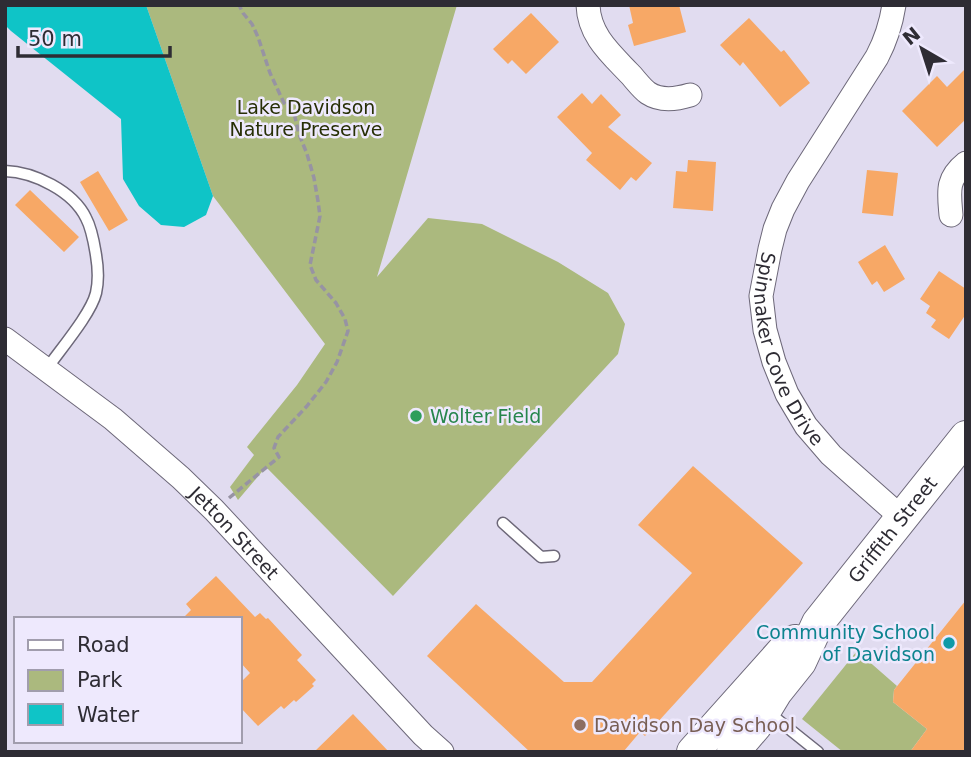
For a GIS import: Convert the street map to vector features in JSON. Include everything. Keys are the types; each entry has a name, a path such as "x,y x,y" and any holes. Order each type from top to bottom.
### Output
{"main road":[{"name":"Griffith Street","path":"733,752 756,725 776,692 800,662 818,623 966,437"},
{"name":"Griffith Street","path":"693,752 784,650 818,623"}],"street":[{"path":"589,5 593,30 601,44 649,94 664,98 690,94"},
{"name":"Spinnaker Cove Drive","path":"894,5 887,34 877,57 797,181 783,209 770,249 761,296 765,330 774,362 787,394 806,426 831,455 901,517"},
{"path":"951,215 951,180 966,163"},
{"name":"Jetton Street","path":"5,339 113,419 181,478 423,735 442,751"}],"lane":[{"path":"5,171 17,171 38,177 67,195 88,220 94,245 98,268 96,293 87,312 46,370"},
{"path":"503,523 541,557 554,556"},
{"path":"765,710 818,752"}],"path":[{"path":"214,510 279,457 274,448 278,437 326,382 337,362 348,331 336,303 316,280 310,265 320,216 314,178 294,113 284,103 255,31 239,5"}],"green space":[{"name":"Lake Davidson Nature Preserve","path":"146,5 457,5 377,277 428,218 482,224 558,262 608,293 625,324 618,354 393,596 266,467 238,500 230,487 254,455 247,447 297,385 325,344 213,196"},
{"path":"857,651 897,686 893,702 927,729 910,752 843,752 802,719"}],"water":[{"path":"5,5 146,5 213,196 206,215 184,227 161,225 139,206 123,179 121,119 11,31 5,25"}],"building":[{"path":"629,5 679,5 686,32 634,46 628,25 633,23"},
{"path":"531,13 559,42 526,74 512,60 508,64 493,49"},
{"path":"749,18 781,52 784,50 810,83 780,107 743,62 740,66 720,45"},
{"path":"966,68 966,119 937,147 902,111 937,76 947,87"},
{"path":"582,93 592,104 601,94 621,115 608,127 652,163 636,181 631,177 620,190 586,160 592,153 557,117"},
{"path":"688,160 716,162 713,211 673,208 676,171 687,172"},
{"path":"867,170 898,173 893,216 862,213"},
{"path":"98,171 128,220 109,231 80,182"},
{"path":"30,190 79,237 64,252 15,205"},
{"path":"885,245 905,279 884,292 877,281 872,285 858,262"},
{"path":"939,271 966,289 966,314 949,339 931,327 936,320 926,313 930,306 920,299"},
{"name":"Davidson Day School","path":"693,466 803,563 645,736 640,732 624,751 530,752 427,656 476,604 564,682 592,682 692,573 638,525"},
{"path":"216,576 255,617 260,613 268,618 302,655 297,660 316,680 312,684 314,686 296,702 294,700 284,709 281,706 258,726 242,709 242,681 250,673 242,664 242,617 184,617 191,610 186,604"},
{"name":"Community School of Davidson","path":"966,600 966,752 910,752 927,729 893,702 894,690"},
{"path":"353,714 389,752 314,752"}],"place":[{"name":"Wolter Field","path":"416,416"},
{"name":"Community School of Davidson","path":"949,643"},
{"name":"Davidson Day School","path":"580,725"}]}
